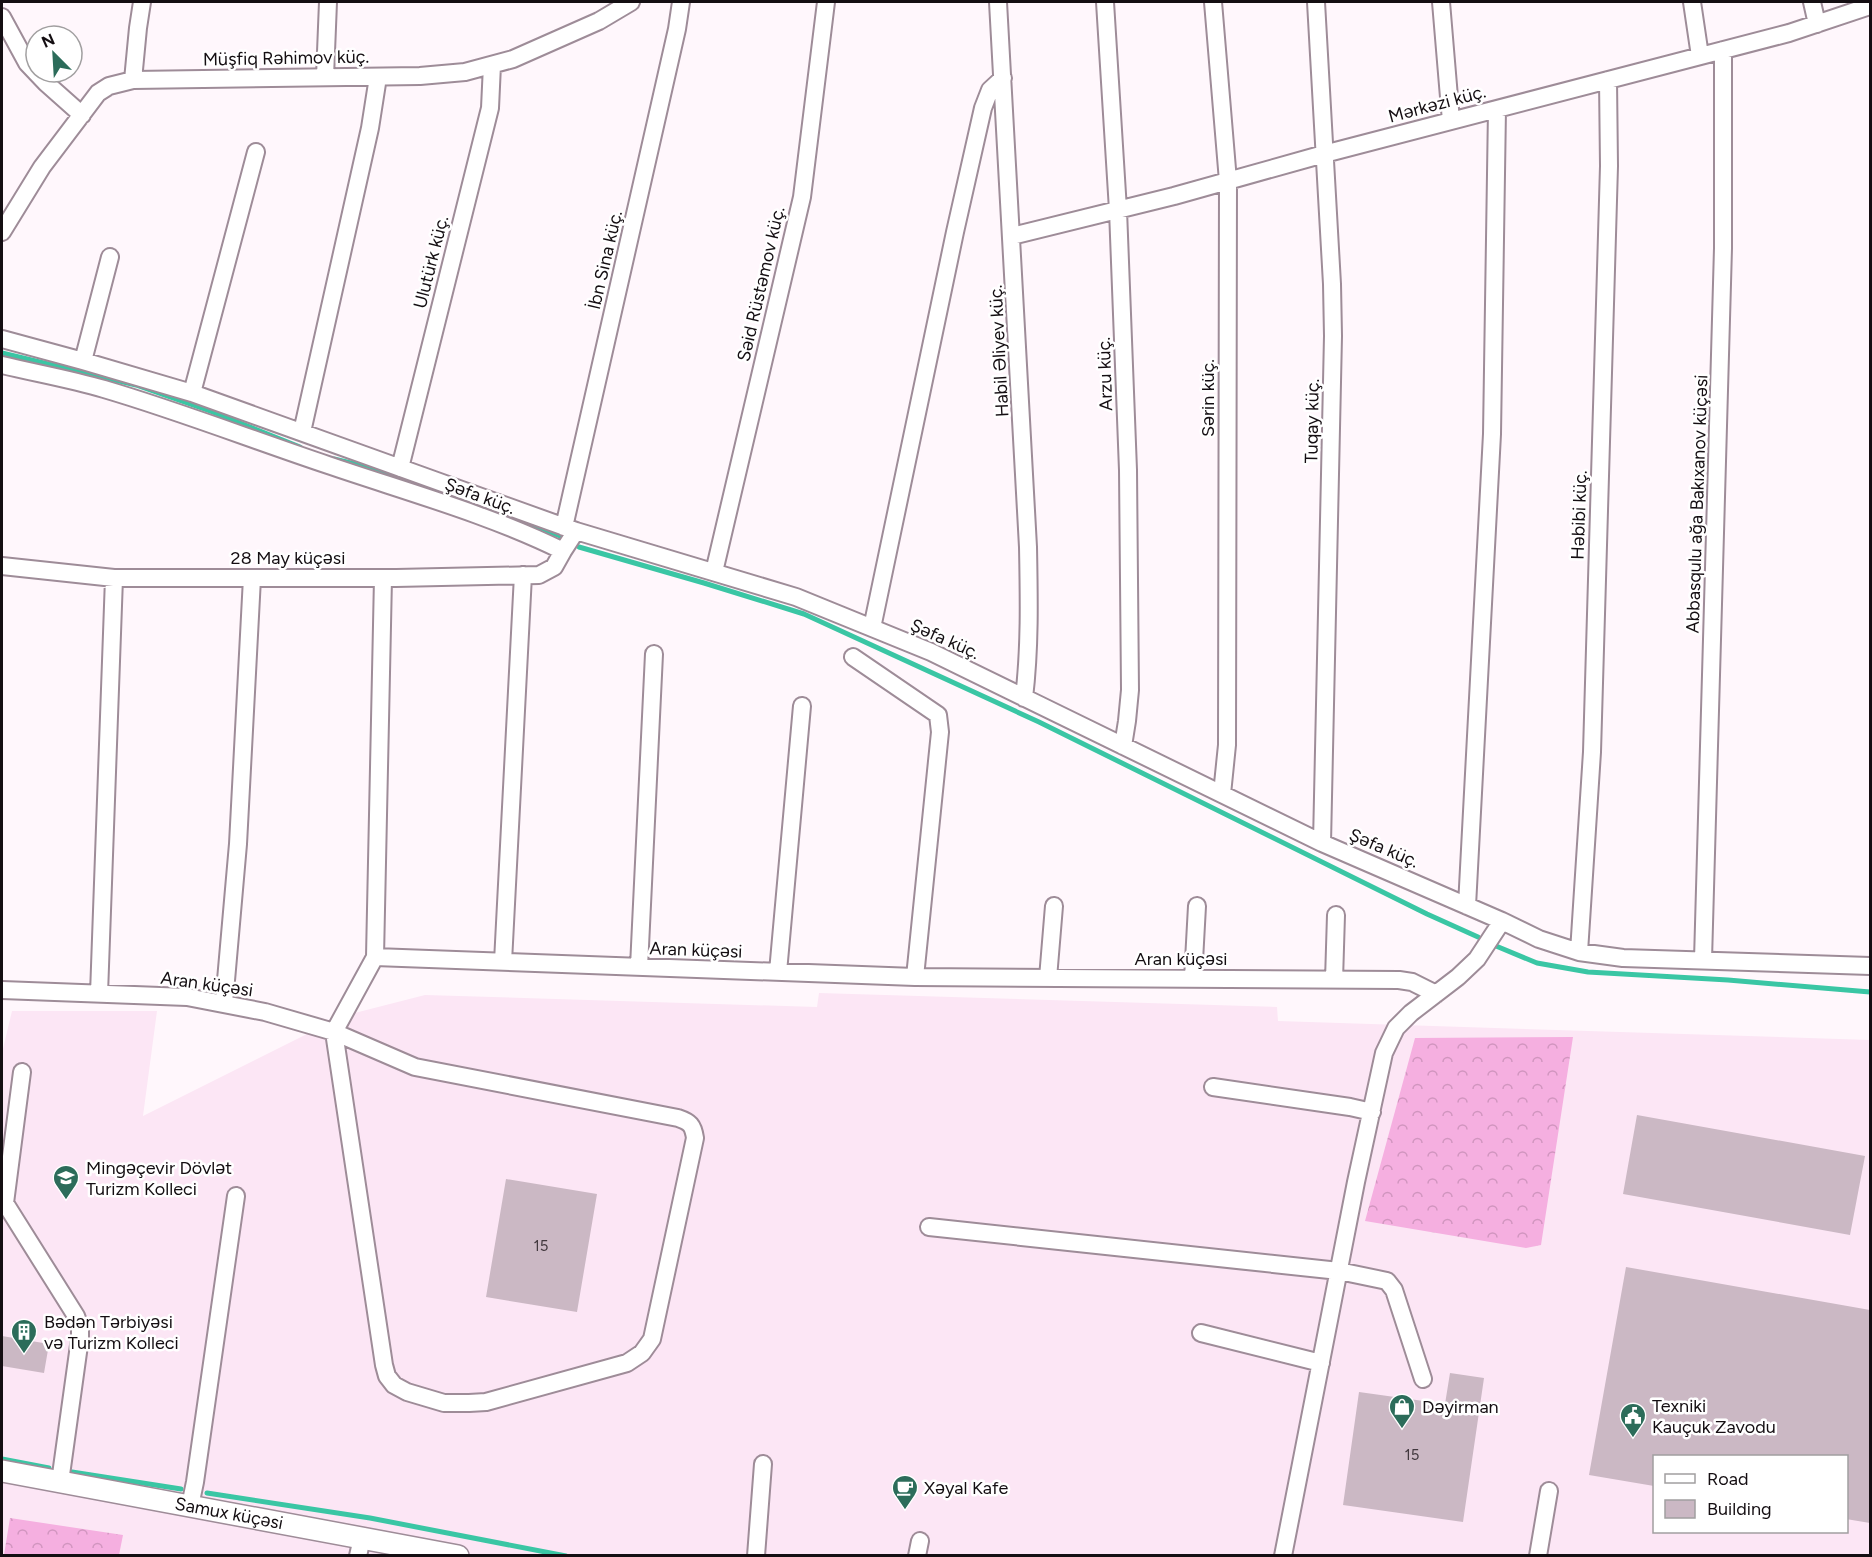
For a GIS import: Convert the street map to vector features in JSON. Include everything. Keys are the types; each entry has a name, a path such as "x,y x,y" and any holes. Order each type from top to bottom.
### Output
{"main road":[{"name":"Samux küçəsi","path":"2,1471 190,1506 360,1547 458,1556"}],"street":[{"path":"133,80 142,2"},
{"path":"325,77 328,2"},
{"name":"Müşfiq Rəhimov küç.","path":"2,232 42,167 98,93 109,86 133,80 420,76 465,72 513,58 599,21 631,2"},
{"name":"İbn Sina küç.","path":"570,529 675,41 681,2"},
{"name":"Səid Rüstəmov küç.","path":"714,572 802,197 826,2"},
{"name":"Habil Əliyev küç.","path":"998,2 1028,547 1028,670 1024,698"},
{"name":"Arzu küç.","path":"1105,2 1118,210 1128,470 1130,690 1123,746"},
{"name":"Sərin küç.","path":"1213,2 1228,181 1227,735 1222,794"},
{"name":"Tuqay küç.","path":"1316,2 1333,336 1322,843"},
{"path":"1441,2 1451,121"},
{"path":"1692,2 1700,56"},
{"path":"1812,2 1817,24"},
{"name":"Mərkəzi küç.","path":"1012,236 1723,50 1817,24 1870,6"},
{"path":"2,17 27,63 82,115"},
{"name":"Abbasqulu ağa Bakıxanov küçəsi","path":"1703,960 1723,248 1723,50"},
{"name":"Ulutürk küç.","path":"400,468 490,108 492,65"},
{"path":"302,432 370,128 378,76"},
{"path":"872,628 983,108 990,90 1003,78"},
{"name":"Həbibi küç.","path":"1579,952 1592,752 1609,166 1608,80"},
{"path":"1467,906 1492,434 1497,109"},
{"path":"192,393 256,152"},
{"path":"83,361 110,257"},
{"name":"Şəfa küç.","path":"2,339 192,393 570,529 796,597 931,652 1322,843 1539,939 1579,952 1623,958 1870,966"},
{"name":"Şəfa küç.","path":"2,365 102,388 154,404 328,466 483,516 563,551"},
{"path":"563,551 570,529"},
{"name":"28 May küçəsi","path":"2,566 114,578 383,578 539,575 554,567 563,551"},
{"path":"503,962 523,575"},
{"path":"99,994 114,578"},
{"path":"224,1004 238,844 252,578"},
{"path":"334,1032 375,957 383,578"},
{"path":"639,967 654,654"},
{"path":"853,657 938,715 940,732 915,977"},
{"path":"778,972 801,706"},
{"path":"1048,978 1054,906"},
{"path":"1193,979 1197,906"},
{"path":"1334,980 1336,915"},
{"path":"1283,1556 1384,1053 1396,1028 1477,959 1502,921"},
{"name":"Aran küçəsi","path":"375,957 915,977 1399,980 1412,982 1436,993"},
{"name":"Aran küçəsi","path":"2,990 187,997 224,1004 265,1012 334,1032 415,1066 678,1118 688,1122 694,1128 695,1138 652,1339 642,1353 627,1364 486,1402 444,1403 407,1392 394,1385 387,1376 384,1365 334,1032"},
{"path":"22,1072 5,1203 76,1316 80,1327 60,1482"},
{"path":"1213,1087 1372,1112"},
{"path":"190,1506 236,1196"},
{"path":"929,1227 1339,1271 1388,1281 1394,1290 1423,1379"},
{"path":"1201,1333 1321,1363"},
{"path":"756,1556 763,1464"},
{"path":"1538,1556 1549,1491"}],"shaded area":[{"path":"819,993 1277,1007 1278,1021 1870,1040 1870,1555 2,1556 2,1053 12,1011 157,1011 143,1116 343,1016 425,995 817,1007"}],"green space":[{"path":"1573,1037 1541,1245 1526,1248 1365,1221 1415,1038"},
{"path":"10,1518 123,1535 119,1555 4,1555"}],"building":[{"path":"1637,1115 1865,1156 1850,1235 1623,1194"},
{"path":"506,1179 597,1194 577,1312 486,1297"},
{"path":"1626,1267 1870,1310 1870,1523 1848,1519 1848,1455 1653,1455 1653,1486 1589,1475"},
{"name":"Bədən Tərbiyəsi və Turizm Kolleci","path":"2,1336 49,1344 44,1373 2,1366"},
{"path":"1450,1373 1484,1378 1463,1522 1343,1505 1359,1392 1445,1404"}],"waterway":[{"path":"2,353 136,385 210,411 300,447"},
{"path":"334,459 376,469 560,536"},
{"path":"579,547 804,614 1039,722 1478,937"},
{"path":"1496,946 1537,963 1588,972 1728,980 1870,992"},
{"path":"2,1459 49,1468"},
{"path":"72,1472 181,1489"},
{"path":"207,1493 370,1518 566,1556"}],"place":[{"name":"Mingəçevir Dövlət Turizm Kolleci","path":"66,1201"},
{"name":"Bədən Tərbiyəsi və Turizm Kolleci","path":"24,1355"},
{"name":"Dəyirman","path":"1402,1430"},
{"name":"Texniki Kauçuk Zavodu","path":"1633,1439"},
{"name":"Xəyal Kafe","path":"905,1511"}]}
